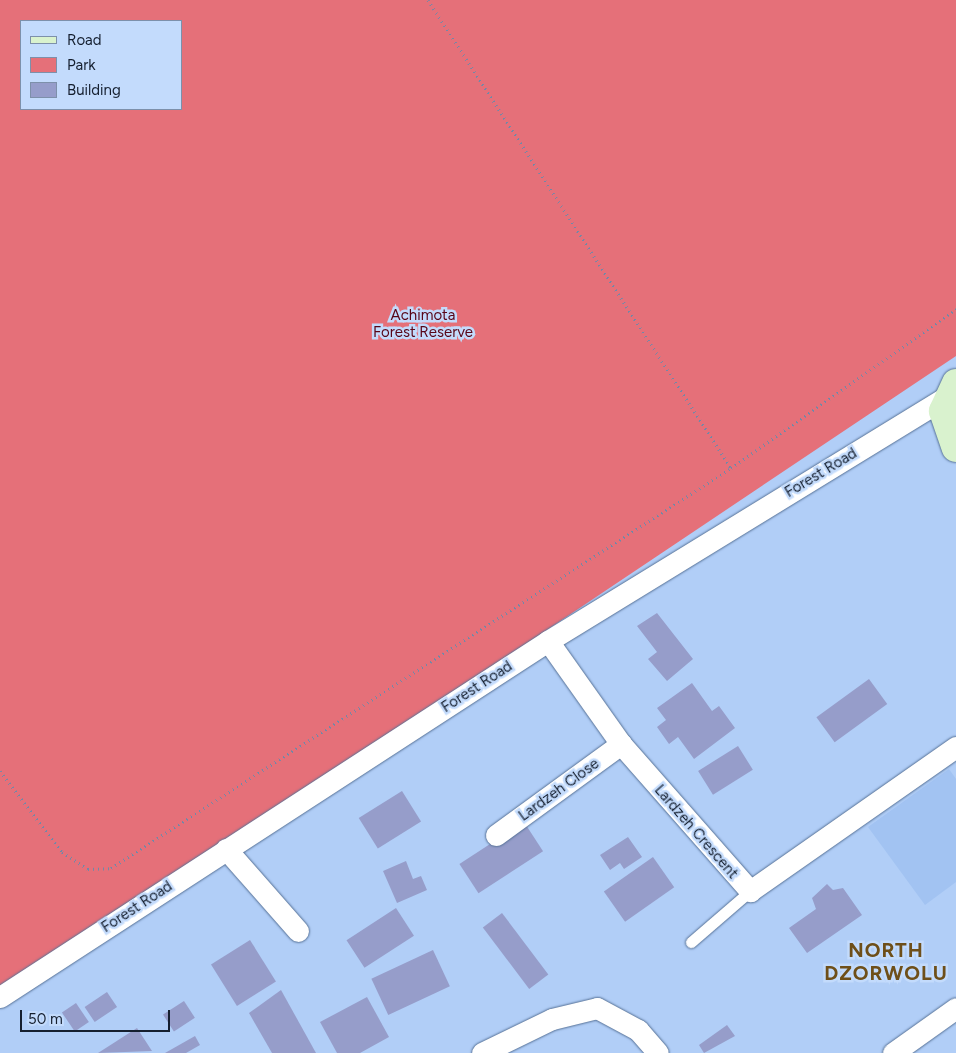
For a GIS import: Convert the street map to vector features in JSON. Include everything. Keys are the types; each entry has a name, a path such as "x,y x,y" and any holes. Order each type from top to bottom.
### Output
{"main road":[{"path":"951,390 943,411 956,448"}],"street":[{"name":"Forest Road","path":"0,996 548,641 951,390"},
{"name":"Lardzeh Crescent","path":"548,641 621,744 750,891 956,747"},
{"name":"Lardzeh Close","path":"496,835 621,744"},
{"path":"226,849 298,931"},
{"path":"482,1053 552,1018 597,1008 638,1030 658,1053"},
{"path":"893,1053 956,1008"}],"lane":[{"path":"691,942 750,891"}],"path":[{"path":"428,0 730,468"},
{"path":"0,771 62,852 88,869 111,868 730,468 956,309"}],"shaded area":[{"path":"949,769 956,779 956,882 925,905 868,827"}],"green space":[{"name":"Achimota Forest Reserve","path":"0,0 956,0 956,356 0,996"}],"building":[{"path":"657,613 693,659 667,681 648,659 657,652 637,626"},
{"path":"869,679 887,704 835,742 816,717"},
{"path":"692,683 712,711 719,706 735,728 694,759 678,737 669,744 657,727 666,720 657,708"},
{"path":"738,746 753,770 713,795 698,771"},
{"path":"402,791 421,822 378,849 359,818"},
{"path":"524,822 543,851 478,893 459,864"},
{"path":"628,837 642,857 624,869 620,863 610,870 600,855"},
{"path":"653,857 674,887 625,922 604,891"},
{"path":"406,861 413,879 421,876 427,890 397,903 383,871"},
{"path":"827,884 833,890 843,888 862,915 807,953 789,928 816,909 812,898"},
{"path":"396,908 414,936 364,968 347,940"},
{"path":"502,913 548,974 529,989 483,927"},
{"path":"250,940 276,982 237,1006 211,964"},
{"path":"433,950 450,986 388,1015 371,979"},
{"path":"281,990 316,1053 272,1053 249,1013"},
{"path":"107,992 117,1007 95,1022 85,1007"},
{"path":"367,997 389,1037 360,1053 337,1053 320,1022"},
{"path":"184,1001 195,1018 174,1031 163,1015"},
{"path":"76,1003 89,1022 75,1032 62,1013"},
{"path":"727,1025 735,1036 704,1053 699,1045"},
{"path":"137,1028 152,1051 98,1053"},
{"path":"195,1036 200,1045 186,1053 165,1053"}],"district":[{"name":"NORTH DZORWOLU","path":"886,962"}]}
